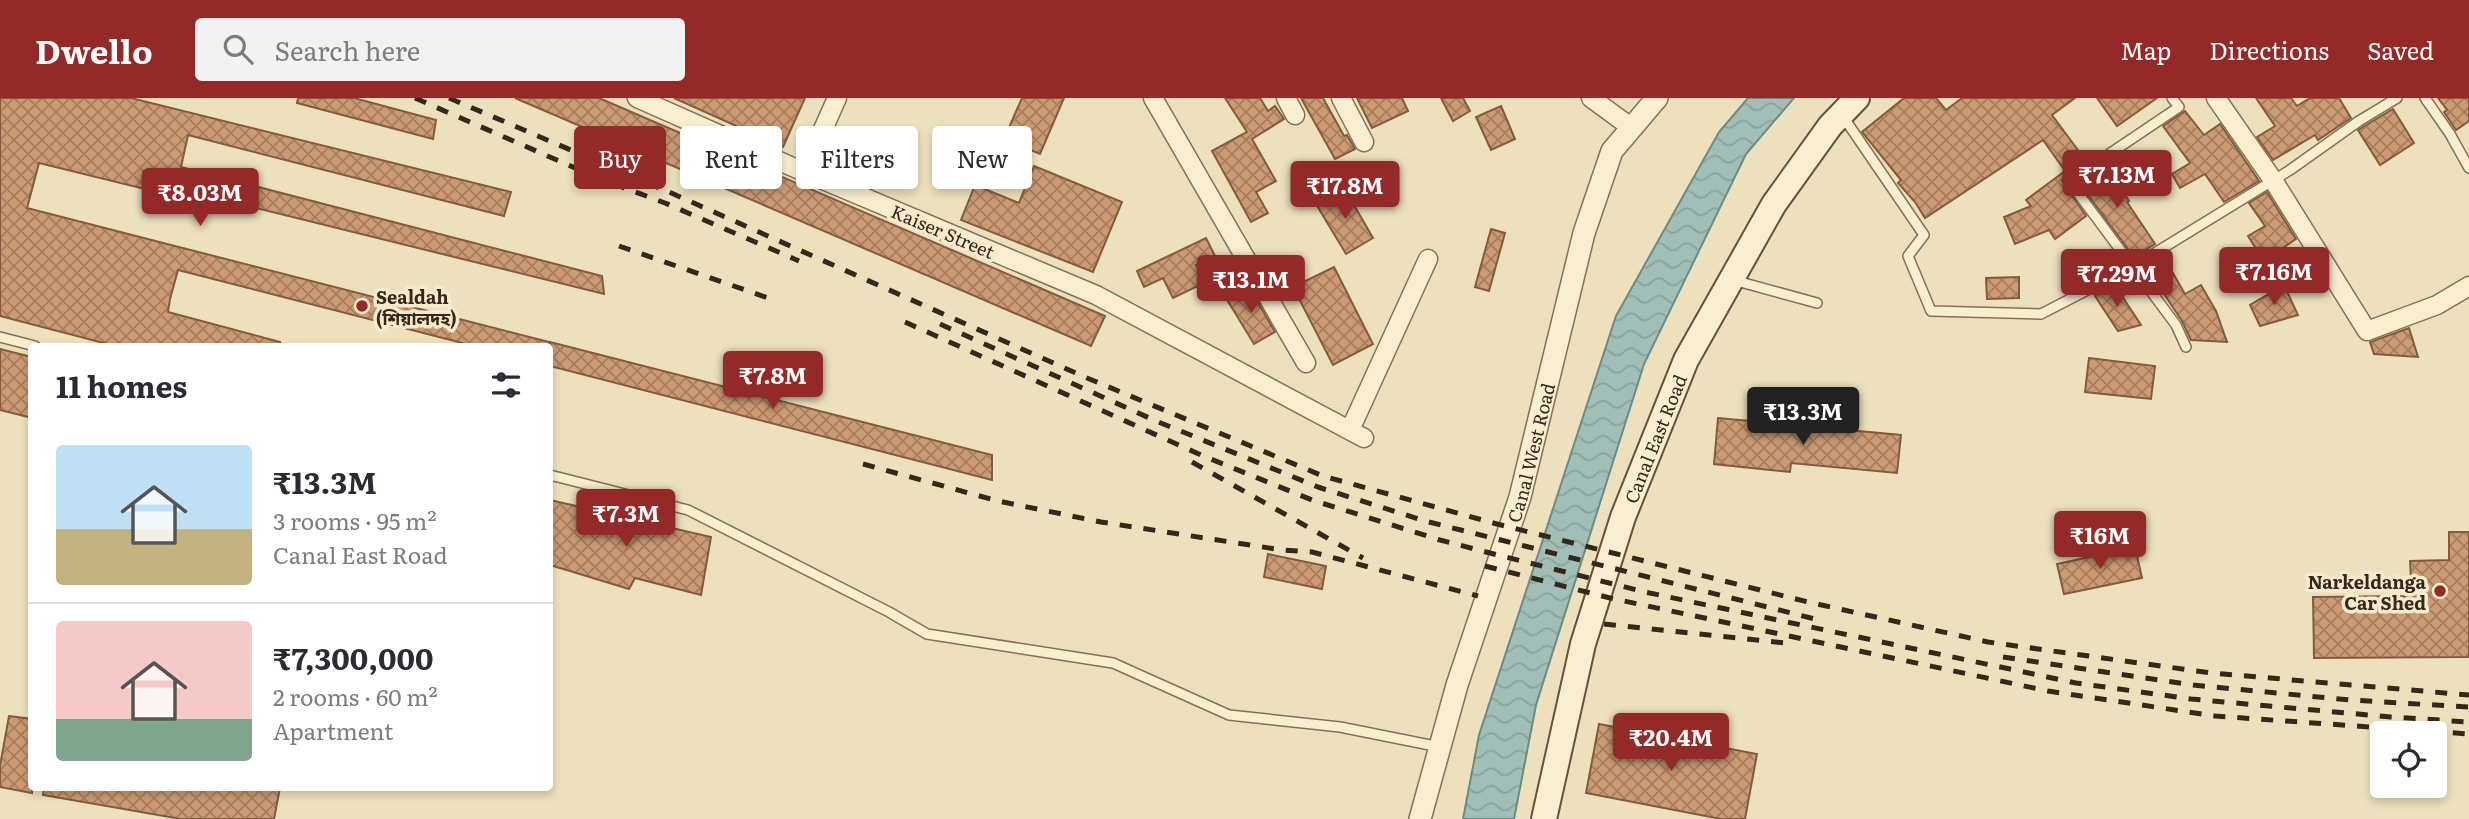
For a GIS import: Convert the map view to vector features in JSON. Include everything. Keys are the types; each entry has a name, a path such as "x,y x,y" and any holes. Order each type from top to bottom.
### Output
{"main road":[{"name":"Canal East Road","path":"1544,819 1583,644 1623,517 1686,360 1774,204 1849,106"}],"street":[{"name":"Kaiser Street","path":"637,98 796,168"},
{"path":"825,126 837,98"},
{"path":"1153,98 1306,363"},
{"path":"1286,98 1295,115"},
{"path":"1341,98 1364,142"},
{"path":"1591,98 1632,128"},
{"name":"Canal West Road","path":"1420,819 1457,685 1520,497 1584,233 1612,151 1657,98"},
{"path":"2216,98 2273,180 2367,331 2437,305 2469,286"},
{"name":"Kaiser Street","path":"844,189 1096,295 1357,434 1428,259"}],"lane":[{"path":"2172,98 2179,107 2069,181 2176,325 2186,347"},
{"path":"1849,106 1924,235 1908,256 1931,311 2041,314 2132,267 2273,180 2358,121 2397,98"},
{"path":"2425,98 2469,168"},
{"path":"1731,279 1817,303"},
{"path":"0,337 28,344"},
{"path":"553,476 688,510 927,634 1113,663 1229,715 1340,727 1440,747"}],"water":[{"path":"1748,98 1794,98 1746,154 1644,364 1536,705 1514,819 1463,819 1479,735 1616,316 1719,132"}],"building":[{"path":"0,98 131,98 511,192 504,216 188,135 181,167 602,276 604,294 179,189 173,196 39,163 27,208 549,343 462,343 178,270 168,312 280,343 104,343 0,316"},
{"path":"298,98 354,98 436,120 433,139 297,103"},
{"path":"515,98 599,98 664,126 580,126"},
{"path":"674,98 805,98 783,147 782,126 736,126"},
{"path":"1022,98 1064,98 1040,154 1032,151 1032,126 1010,126"},
{"path":"1225,98 1260,98 1268,111 1275,106 1284,119 1252,139 1276,181 1256,192 1268,213 1251,222 1212,151 1247,132"},
{"path":"1301,98 1323,98 1344,136 1347,135 1355,149 1335,159"},
{"path":"1357,98 1402,98 1408,111 1372,128"},
{"path":"1441,98 1463,98 1470,111 1453,121"},
{"path":"1904,98 1936,98 1946,110 1962,98 2075,98 2052,115 2086,161 2065,175 2062,181 2086,216 2055,239 2049,230 2015,244 2004,217 2031,206 2026,200 2065,171 2043,140 1925,218 1898,183 1901,180 1862,132"},
{"path":"2097,98 2157,98 2117,126"},
{"path":"2256,98 2291,98 2297,106 2310,98 2339,98 2351,118 2318,140 2315,135 2273,160 2257,137 2275,126"},
{"path":"2438,98 2469,98 2469,121 2456,130"},
{"path":"1501,106 1515,139 1491,150 1476,117"},
{"path":"2393,109 2414,143 2380,165 2358,130"},
{"path":"2185,111 2204,135 2220,124 2259,181 2224,202 2205,174 2180,188 2172,174 2190,163 2163,126"},
{"path":"666,127 680,133 680,169 666,163"},
{"path":"2106,165 2155,244 2134,257 2079,183"},
{"path":"1034,166 1122,202 1093,272 961,220 973,189 985,189 1019,203 1025,189 1032,189"},
{"path":"782,177 796,183 796,189 810,189 1105,316 1091,346 726,189 782,189"},
{"path":"1344,188 1373,238 1346,254 1316,204"},
{"path":"2267,192 2296,239 2264,261 2248,236 2265,226 2249,203"},
{"path":"1491,229 1505,233 1489,291 1475,287"},
{"path":"1206,238 1215,256 1196,265 1204,283 1173,298 1163,278 1144,287 1137,271"},
{"path":"2163,256 2185,294 2201,285 2216,311 2227,342 2191,340 2182,321 2146,267"},
{"path":"1334,267 1373,344 1333,365 1293,287"},
{"path":"2019,277 2019,298 1987,299 1986,278"},
{"path":"2114,284 2141,325 2118,331 2095,296"},
{"path":"1248,285 1275,332 1254,344 1226,298"},
{"path":"2284,285 2298,315 2260,326 2250,305"},
{"path":"2409,328 2418,357 2374,354 2370,342"},
{"path":"550,342 992,455 992,480 553,367 553,343"},
{"path":"0,349 28,356 28,417 0,410"},
{"path":"2089,358 2155,366 2151,399 2085,392"},
{"path":"1718,418 1901,435 1897,473 1791,463 1790,472 1714,464"},
{"path":"553,501 711,537 701,595 635,578 629,589 553,566"},
{"name":"Narkeldanga Car Shed","path":"2449,532 2469,532 2469,657 2314,658 2313,597 2412,596 2410,561 2449,560"},
{"path":"2135,547 2142,578 2064,594 2057,564"},
{"path":"1268,554 1326,566 1322,589 1264,577"},
{"path":"9,716 28,718 28,791 32,793 0,787 0,766"},
{"path":"1599,724 1757,754 1745,819 1721,819 1586,793"},
{"path":"44,791 279,791 274,819 181,819 43,795"}],"railway":[{"path":"415,98 598,178 665,203 799,261"},
{"path":"449,98 669,192 1087,378 1323,476 1497,524 1808,602 1988,642 2211,673 2469,695"},
{"path":"619,246 771,299"},
{"path":"905,322 1201,455 1312,500 1490,553 1645,592 2076,683 2191,699 2469,722"},
{"path":"940,324 1156,421 1318,487 1425,521 1823,621"},
{"path":"1192,462 1363,558"},
{"path":"863,464 998,501 1101,522 1282,550 1312,552 1478,596"},
{"path":"1485,566 1610,598 2048,691 2215,716 2469,734"},
{"path":"1604,624 1785,643"},
{"path":"2003,657 2193,685 2350,700 2469,707"}],"place":[{"name":"Sealdah (শিয়ালদহ)","path":"362,306"},
{"name":"Narkeldanga Car Shed","path":"2440,591"}]}
